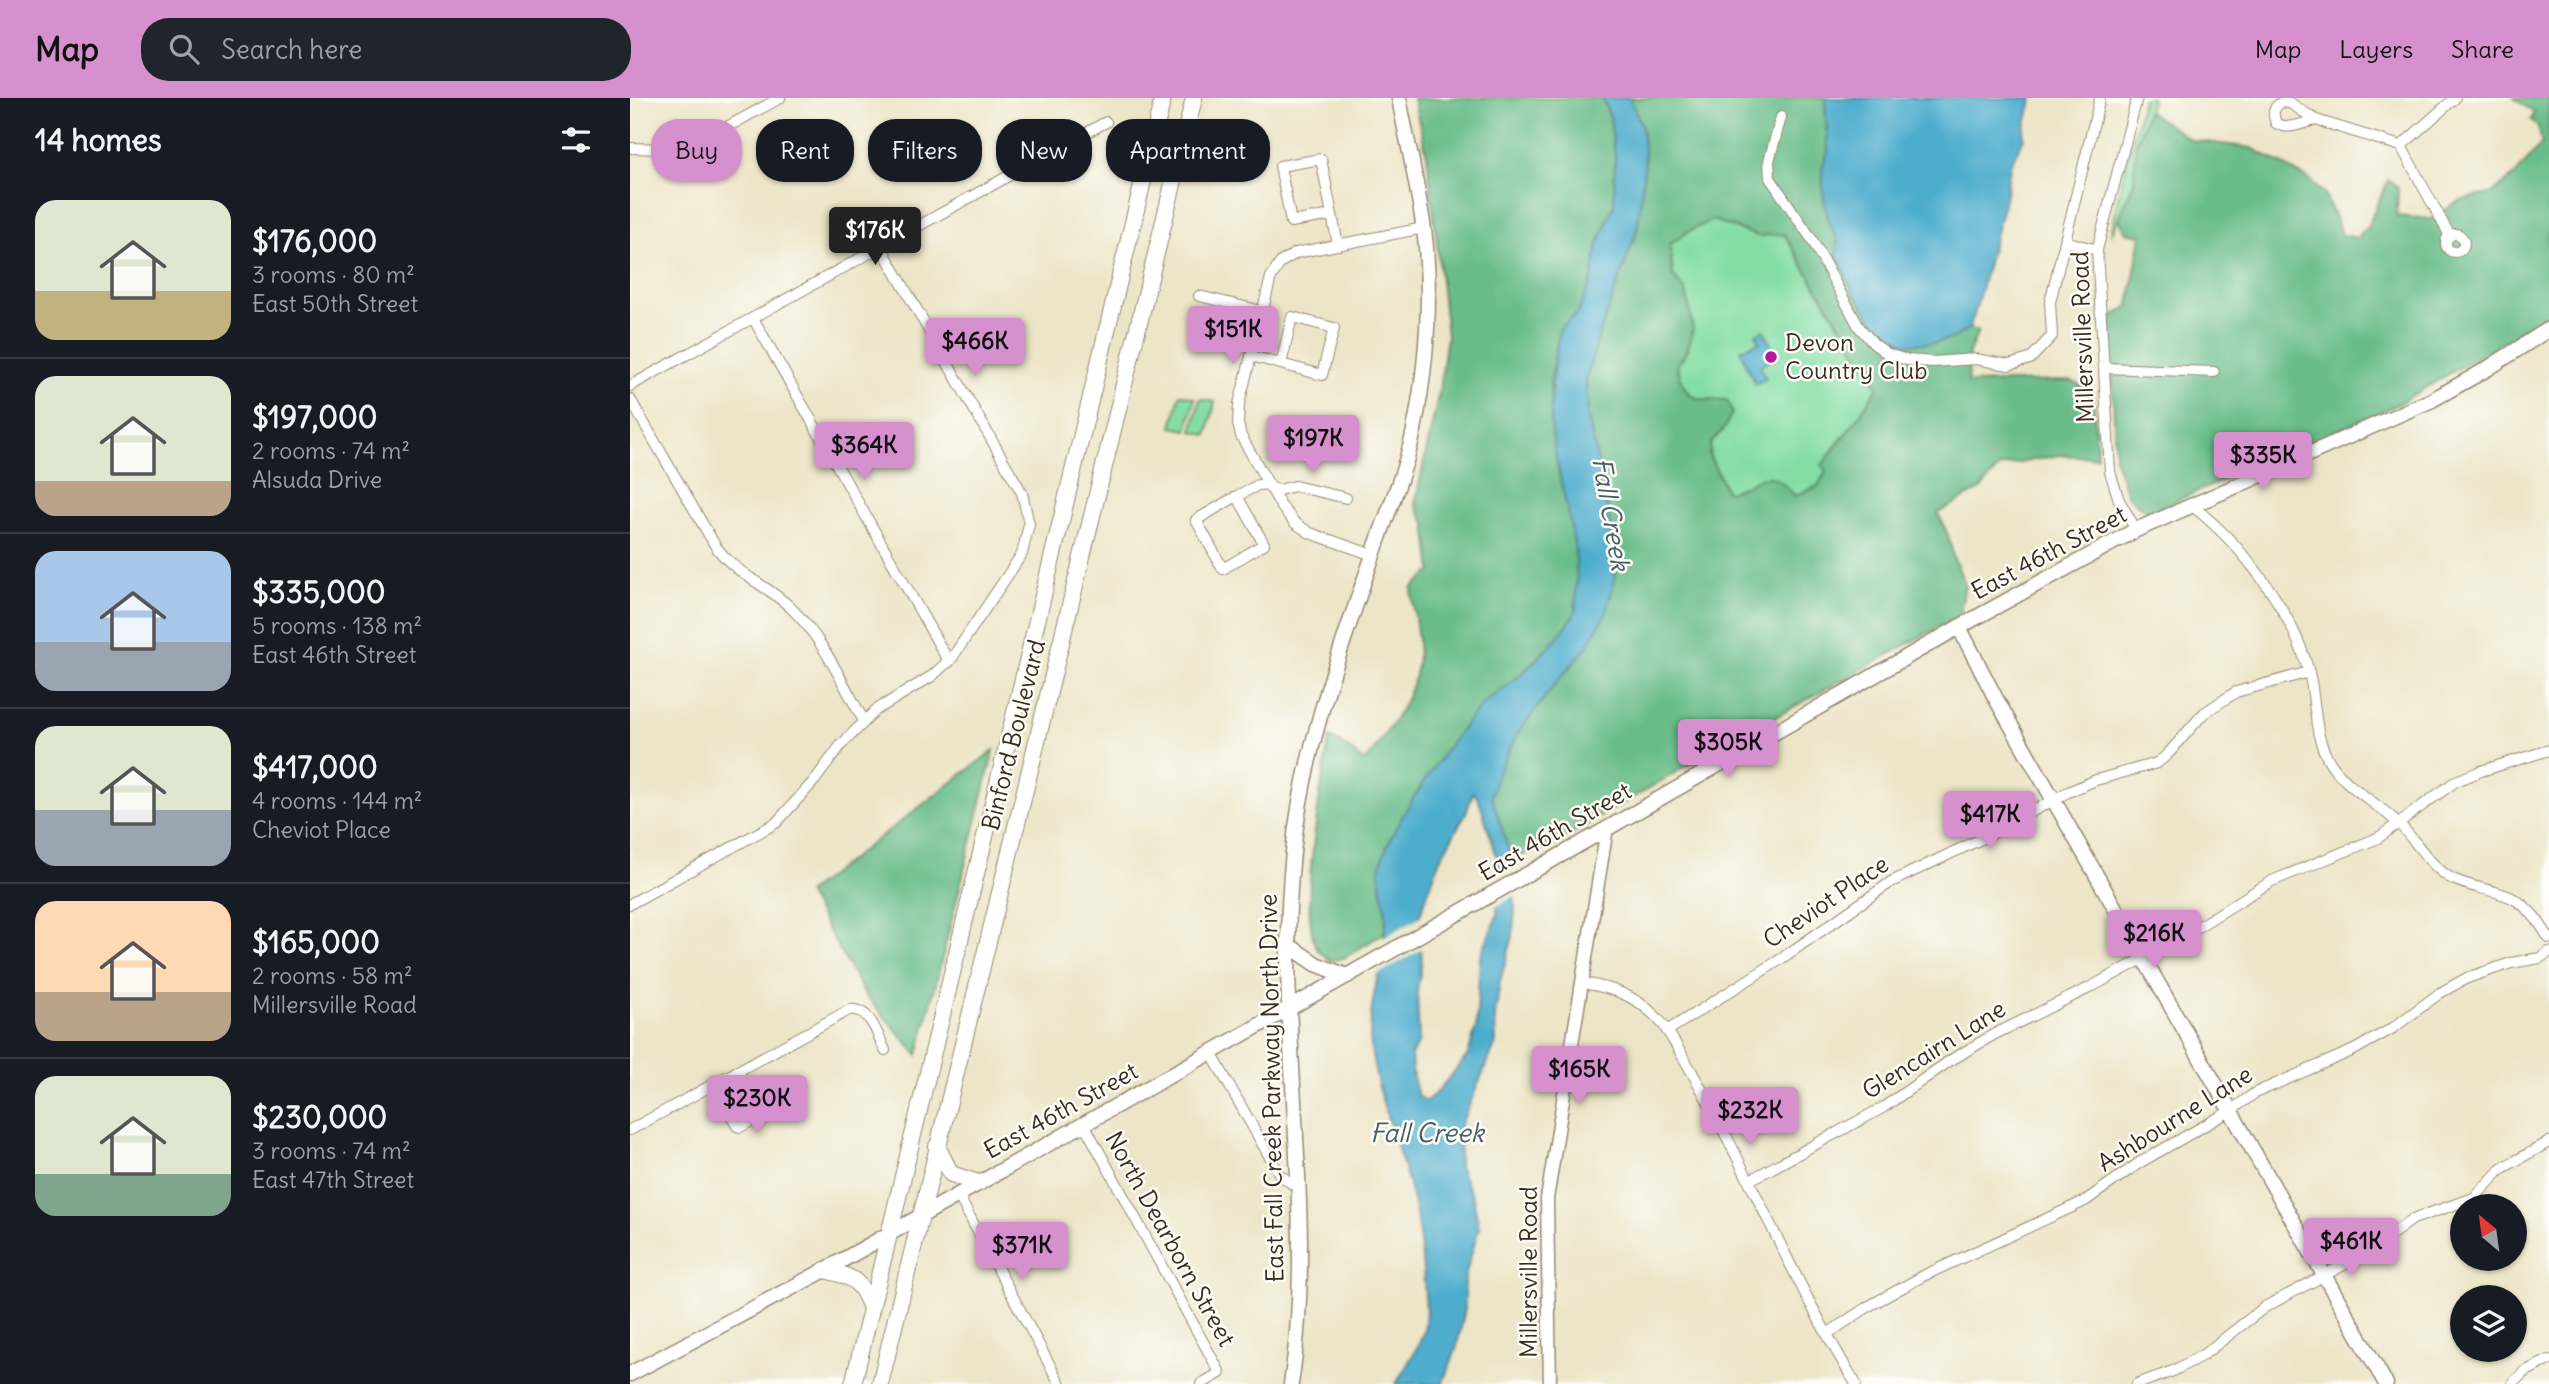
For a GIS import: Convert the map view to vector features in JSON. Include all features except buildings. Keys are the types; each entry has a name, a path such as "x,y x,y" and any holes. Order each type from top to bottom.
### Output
{"main road":[{"name":"Binford Boulevard","path":"853,1384 1163,98"},
{"name":"Binford Boulevard","path":"880,1384 1194,98"},
{"name":"East Fall Creek Parkway North Drive","path":"1291,1384 1300,1289 1287,944 1290,886 1301,797 1321,715 1406,460 1420,394 1428,305 1423,228 1399,98"},
{"name":"East 46th Street","path":"630,1374 825,1270 1540,867 1959,627 2136,530 2432,400 2549,329"},
{"path":"1959,627 1996,699 2386,1384"},
{"path":"1287,944 1316,964 1354,972"},
{"path":"937,1146 951,1174 979,1183"},
{"path":"825,1270 856,1281 865,1292 871,1308"}],"street":[{"path":"630,148 667,149 696,144 780,98"},
{"path":"1781,117 1769,161 1769,175 1811,238 1857,324 1869,339 1888,354 1907,360 1933,362 1975,359 2018,364 2039,352 2052,336 2050,302 2100,98"},
{"name":"Millersville Road","path":"2136,530 2119,500 2110,472 2097,250 2137,98"},
{"path":"2401,146 2455,98"},
{"path":"2316,120 2401,146 2450,236"},
{"path":"630,386 1106,122"},
{"path":"1332,215 1291,222 1280,166 1321,159 1338,245"},
{"path":"1373,555 1310,533 1286,514 1243,440 1238,424 1239,404 1271,277 1281,262 1296,253 1423,228"},
{"path":"2065,241 2097,250"},
{"path":"630,904 776,823 864,721 876,710 932,676 949,662 1019,561 1029,524 1021,489 881,247"},
{"path":"1199,296 1262,311"},
{"path":"1251,356 1280,365 1322,375 1334,328 1292,317 1280,365"},
{"path":"753,318 949,662"},
{"path":"2104,368 2214,372"},
{"path":"630,399 716,547 741,573 771,592 798,615 817,640 864,721"},
{"path":"1237,496 1264,544 1223,569 1196,520 1237,496 1258,485 1279,490 1295,486 1346,498"},
{"path":"2191,505 2227,535 2265,583 2297,641 2309,672 2319,736 2326,756 2344,779 2399,824 2441,871 2463,883 2518,901 2531,912 2549,938"},
{"name":"Cheviot Place","path":"1667,1031 1778,961 1891,881 1983,838 2088,783 2157,763 2168,755 2204,713 2236,692 2309,672"},
{"name":"Glencairn Lane","path":"1751,1180 1884,1107 1948,1062 1993,1035 2144,958 2282,876 2370,842 2460,779 2549,750"},
{"name":"Millersville Road","path":"1550,1384 1547,1199 1607,828"},
{"name":"Ashbourne Lane","path":"1827,1334 1869,1306 1925,1275 2085,1201 2139,1163 2230,1111 2271,1084 2319,1067 2374,1040 2440,993 2467,978 2498,967 2540,958 2549,952"},
{"path":"1582,983 1611,988 1634,998 1651,1011 1667,1031 1751,1180 1827,1334 1856,1384"},
{"path":"630,1130 849,1010 857,1009 866,1015 885,1050"},
{"path":"1211,1053 1280,1175 1298,1188"},
{"path":"713,1084 737,1126 741,1126 761,1113 738,1071"},
{"name":"North Dearborn Street","path":"1084,1124 1220,1373 1201,1384"},
{"path":"2137,1384 2173,1371 2203,1355 2265,1307 2366,1252 2413,1219 2474,1198 2509,1163 2549,1142"},
{"path":"958,1195 1060,1384"},
{"path":"2512,1384 2524,1372 2549,1360"}],"green space":[{"path":"1413,98 1602,98 1610,117 1615,156 1614,205 1598,244 1592,279 1578,313 1560,328 1550,382 1552,429 1559,474 1574,537 1578,573 1575,614 1556,641 1510,684 1486,701 1440,760 1410,806 1384,896 1384,933 1344,958 1330,961 1318,950 1312,933 1310,908 1313,847 1329,738 1340,742 1365,762 1394,721 1410,691 1418,659 1412,588 1432,571 1426,524 1415,504 1440,387 1447,336 1427,155"},
{"path":"1630,98 1825,98 1828,152 1822,168 1828,220 1837,238 1837,256 1853,293 1878,326 1954,338 1969,328 1978,332 1969,352 1968,383 2071,381 2093,391 2097,457 2059,455 1999,467 1981,489 1938,513 1965,584 1960,615 1685,767 1557,842 1543,845 1512,861 1491,795 1499,770 1519,732 1588,646 1615,578 1608,511 1588,417 1586,378 1637,230 1645,162 1642,127","holes":["1712,220 1758,236 1784,234 1878,387 1822,465 1826,472 1818,486 1795,496 1776,479 1769,477 1727,492 1709,455 1711,442 1724,429 1732,413 1727,400 1693,397 1688,393 1677,366 1688,349 1693,329 1686,291 1673,276 1670,244"]},
{"path":"2143,98 2152,98 2136,145 2134,182 2111,235 2118,197"},
{"path":"2514,98 2549,98 2549,315 2396,405 2148,513 2128,497 2115,460 2111,318 2129,306 2141,235 2126,232 2119,219 2134,182 2136,145 2148,111 2191,140 2252,148 2309,179 2325,195 2342,235 2357,238 2368,226 2388,180 2398,187 2397,216 2431,219 2461,200 2493,193 2517,173 2542,143 2538,126 2531,120 2534,113"},
{"name":"Devon Country Club","path":"1712,220 1758,236 1784,234 1878,387 1831,452 1826,471 1818,486 1795,496 1785,486 1769,479 1762,479 1727,493 1709,455 1711,442 1724,429 1713,399 1698,399 1688,392 1677,366 1688,349 1686,291 1673,276 1670,244"},
{"path":"1180,394 1195,398 1187,430 1172,427"},
{"path":"1200,399 1215,402 1207,435 1192,431"},
{"path":"994,750 918,1055 865,995 807,893"}],"water":[{"name":"Fall Creek","path":"1602,98 1630,98 1642,127 1645,162 1637,230 1586,378 1588,417 1608,511 1615,578 1606,613 1588,646 1519,732 1499,770 1491,795 1511,857 1515,907 1513,936 1500,981 1495,1017 1496,1043 1460,1126 1459,1167 1473,1197 1479,1228 1465,1276 1465,1309 1456,1350 1442,1384 1396,1384 1420,1340 1425,1327 1426,1308 1414,1205 1383,1103 1371,1047 1371,1014 1386,916 1380,870 1384,854 1408,808 1459,733 1486,701 1510,684 1546,650 1575,612 1575,553 1555,452 1551,392 1560,328 1578,313 1592,279 1598,244 1614,205 1615,156 1610,117","holes":["1473,792 1479,800 1498,861 1497,916 1480,957 1476,1027 1468,1055 1438,1091 1426,1101 1418,1096 1411,1055 1419,1042 1417,991 1422,962 1419,917 1440,859 1467,811"]},
{"path":"1825,98 2033,98 2024,138 2010,165 2005,199 1974,315 1969,328 1954,338 1934,343 1905,344 1878,326 1854,293 1837,256 1837,238 1828,220 1824,199 1822,168 1828,152"},
{"path":"1764,330 1777,358 1760,365 1766,379 1755,384 1740,350 1759,342 1756,334"}],"pier":[{"path":"1515,863 1518,894 1494,908 1494,875"},
{"path":"1423,915 1424,948 1375,976 1380,940"}],"place":[{"name":"Devon Country Club","path":"1771,357"}]}
